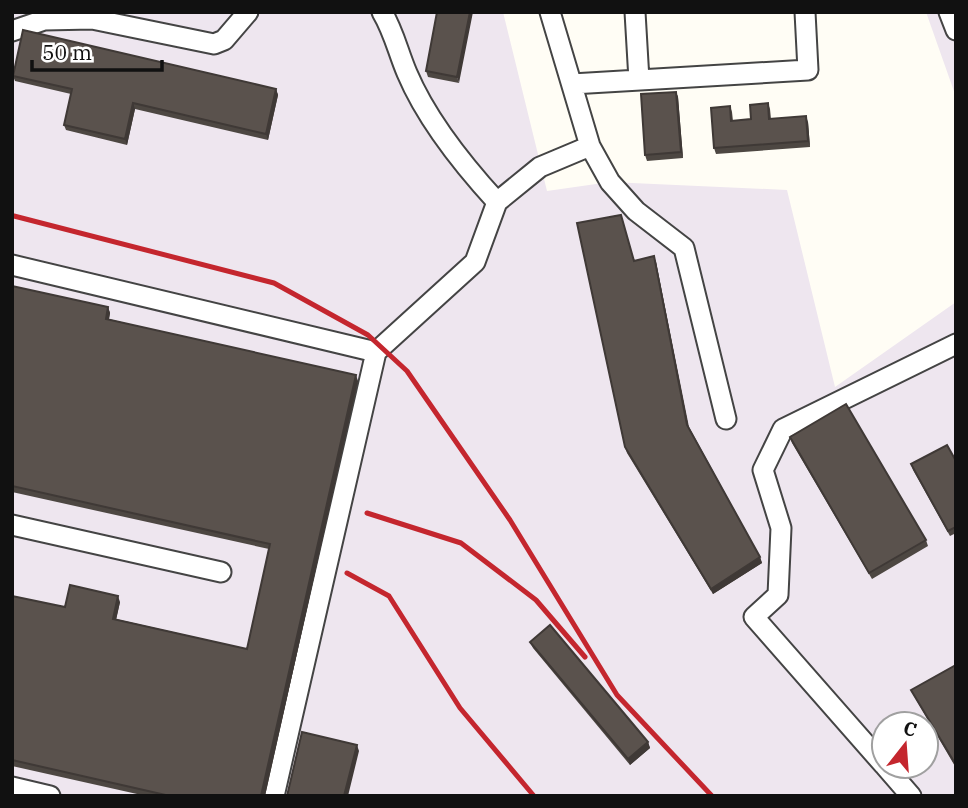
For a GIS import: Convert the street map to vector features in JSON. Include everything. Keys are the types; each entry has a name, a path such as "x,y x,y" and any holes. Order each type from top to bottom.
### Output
{"lane":[{"path":"12,31 44,20 72,18 116,22 214,44 224,40 248,12"},
{"path":"383,12 392,28 407,74 461,163 497,202"},
{"path":"550,12 590,146 610,182 636,211 684,248 726,419"},
{"path":"635,12 639,80"},
{"path":"572,84 808,69 805,12"},
{"path":"949,12 956,30"},
{"path":"274,796 376,352 475,262 497,202 540,167 590,146"},
{"path":"12,265 376,352"},
{"path":"870,749 754,617 778,595 781,528 762,470 783,429 956,344"},
{"path":"12,525 221,572"},
{"path":"897,780 911,796"},
{"path":"12,787 50,796"}],"shaded area":[{"path":"12,12 503,12 547,191 610,182 787,190 835,387 956,302 956,796 12,796"},
{"path":"926,12 956,12 956,97"}],"building":[{"path":"437,12 470,12 457,77 426,71"},
{"path":"23,30 276,89 266,134 133,103 125,139 64,125 72,89 13,76"},
{"path":"676,92 681,152 645,155 641,94"},
{"path":"768,103 769,119 806,116 808,141 714,148 711,108 730,106 731,121 751,119 750,105"},
{"path":"621,215 634,261 654,256 687,425 760,557 711,589 625,447 577,223"},
{"path":"12,286 108,307 106,319 356,375 261,796 170,796 12,760 12,596 65,607 70,585 118,596 113,619 247,649 270,544 12,486"},
{"path":"846,404 926,540 869,573 790,437"},
{"path":"947,445 956,461 956,527 948,531 911,464"},
{"path":"550,625 648,742 628,759 530,642"},
{"path":"956,665 956,765 940,738 940,710 923,710 911,690"},
{"path":"302,732 357,745 344,796 287,796"}],"railway":[{"path":"14,216 274,283 368,335 407,371 510,520 617,695 712,796"},
{"path":"367,513 461,543 536,600 585,657"},
{"path":"347,573 389,596 460,708 534,796"}]}
